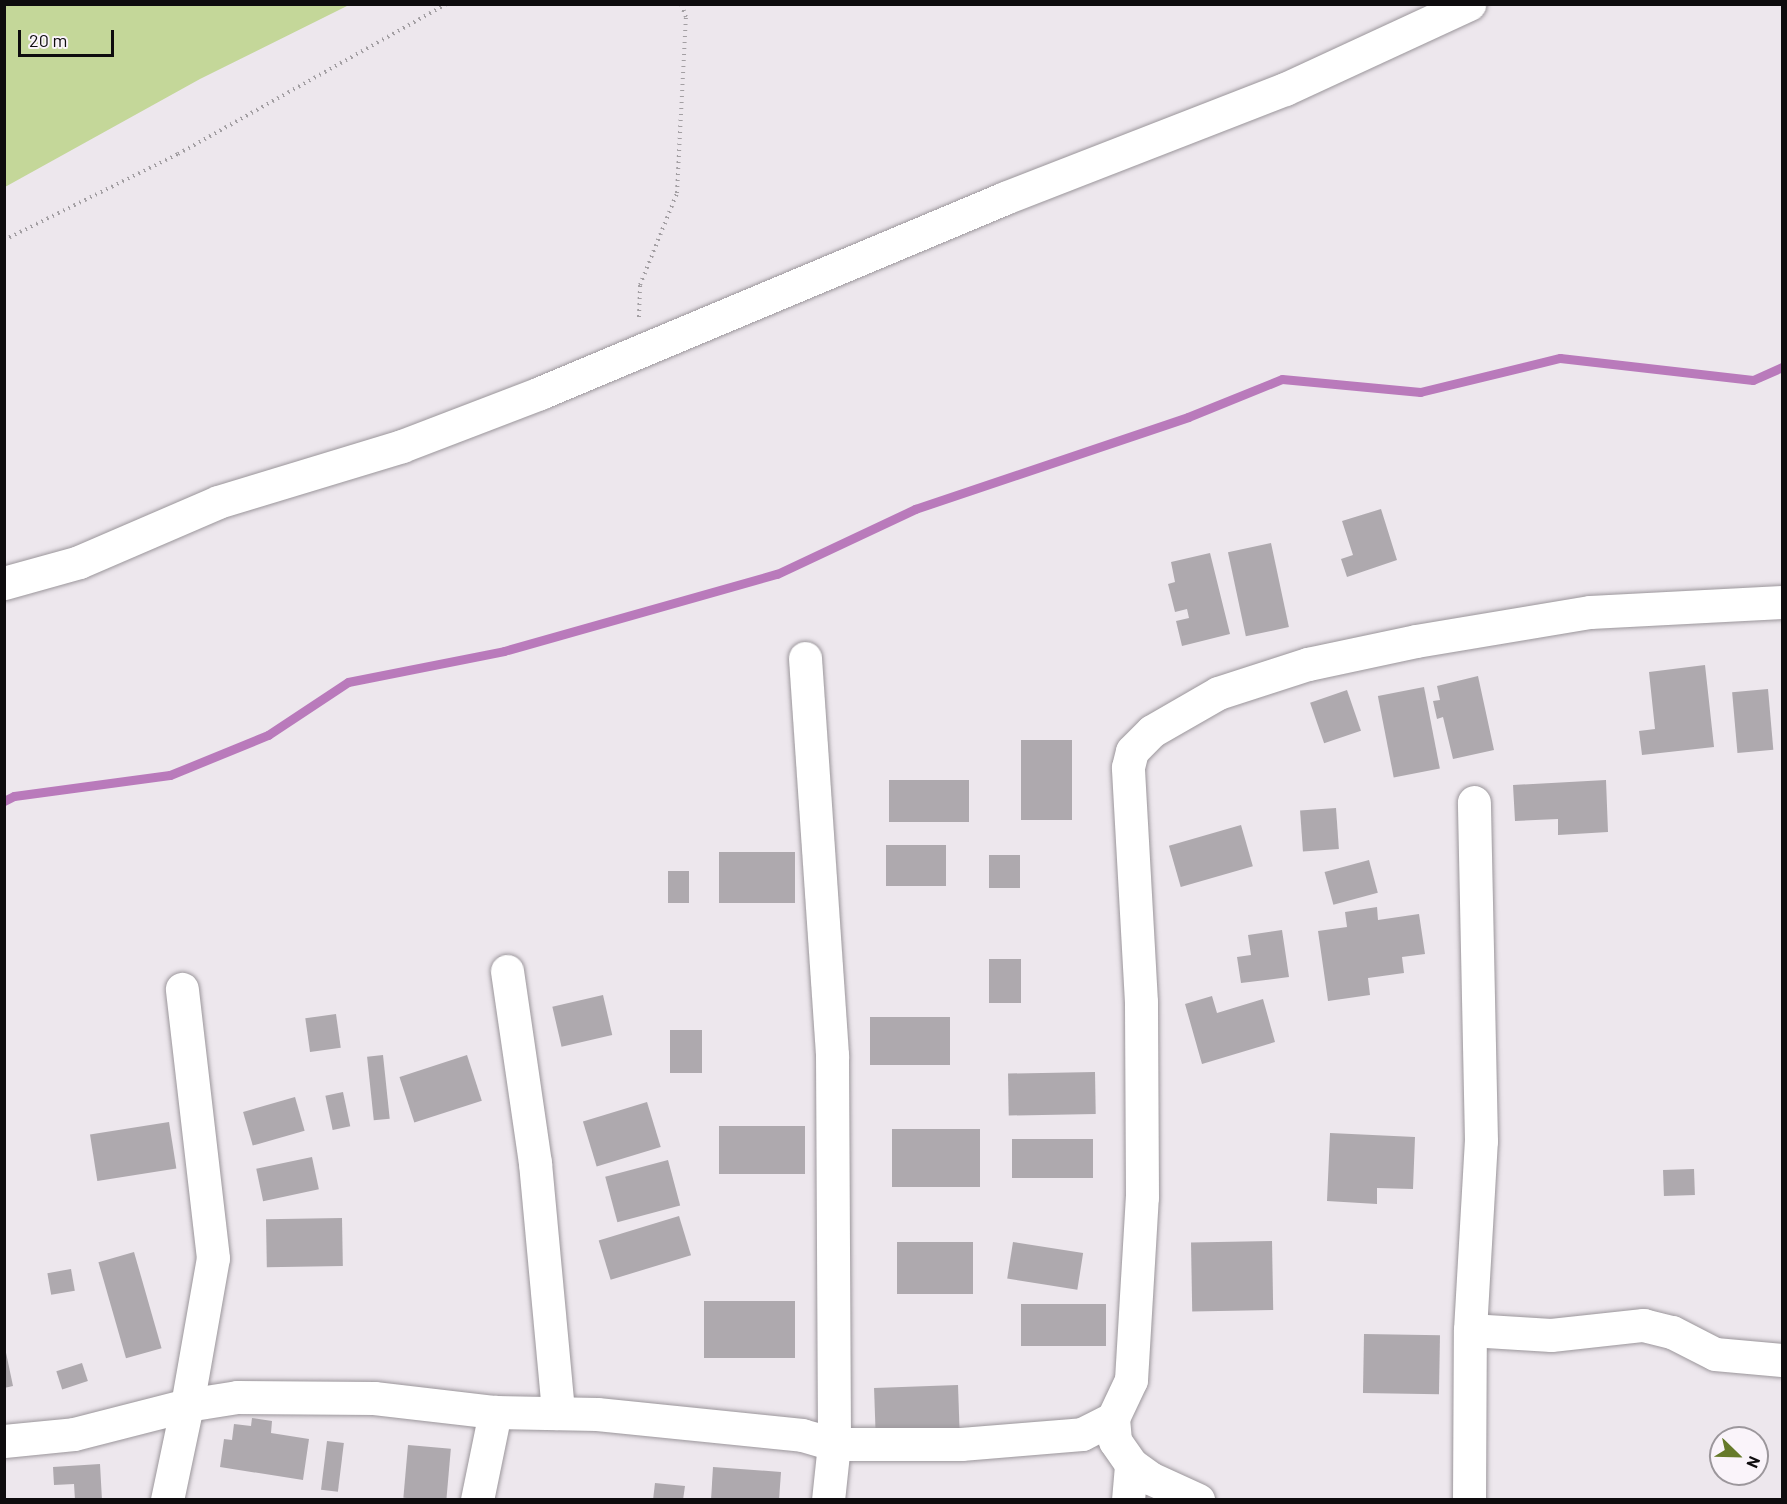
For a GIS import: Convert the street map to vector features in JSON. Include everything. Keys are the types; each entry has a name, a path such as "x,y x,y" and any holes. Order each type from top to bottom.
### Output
{"street":[{"path":"4,583 79,562 218,502 402,446 638,351 1005,198 1285,89 1469,4"},
{"path":"1198,1500 1150,1478 1131,1464 1115,1441 1113,1418 1131,1380 1142,1197 1141,1002 1128,767 1132,751 1152,731 1218,693 1308,664 1416,640 1590,612 1782,602"},
{"path":"805,658 832,1055 834,1444 828,1500"},
{"path":"1469,1500 1470,1330 1481,1141 1474,802"},
{"path":"507,971 535,1163 558,1413"},
{"path":"166,1500 187,1406 213,1258 182,989"},
{"path":"1470,1330 1551,1335 1643,1325 1672,1332 1715,1354 1782,1360"},
{"path":"4,1441 74,1434 187,1406 237,1397 374,1398 495,1412 558,1413 802,1435 834,1444 961,1444 1082,1434 1113,1418"},
{"path":"477,1500 495,1412"},
{"path":"1128,1500 1131,1464"}],"path":[{"path":"4,240 178,154 446,4"},
{"path":"638,351 640,285 677,193 686,16 681,4"}],"green space":[{"path":"5,4 349,5 200,79 5,187"}],"building":[{"path":"1381,509 1397,560 1347,577 1341,559 1353,555 1342,521"},
{"path":"1271,543 1289,627 1246,636 1228,552"},
{"path":"1210,553 1230,634 1182,646 1176,621 1189,618 1187,609 1175,612 1168,584 1175,582 1171,562"},
{"path":"1705,665 1714,747 1642,755 1639,731 1655,729 1649,672"},
{"path":"1478,676 1494,750 1453,759 1443,717 1437,719 1433,701 1440,700 1437,686"},
{"path":"1424,687 1440,768 1394,777 1378,696"},
{"path":"1768,689 1773,750 1737,753 1732,692"},
{"path":"1347,690 1361,731 1324,743 1310,703"},
{"path":"1021,740 1072,740 1072,820 1021,820"},
{"path":"889,780 969,780 969,822 889,822"},
{"path":"1606,780 1608,832 1558,835 1558,819 1515,821 1513,785"},
{"path":"1336,808 1339,849 1303,851 1300,811"},
{"path":"1241,825 1253,866 1181,887 1169,846"},
{"path":"886,845 946,845 946,886 886,886"},
{"path":"719,852 795,852 795,903 719,903"},
{"path":"989,855 1020,855 1020,888 989,888"},
{"path":"1369,860 1378,893 1333,905 1325,872"},
{"path":"668,871 689,871 689,903 668,903"},
{"path":"1377,907 1378,920 1419,914 1425,954 1402,957 1404,973 1368,978 1370,995 1328,1001 1318,931 1347,927 1345,912"},
{"path":"1282,930 1289,977 1241,983 1237,957 1251,955 1248,935"},
{"path":"989,959 1021,959 1021,1003 989,1003"},
{"path":"603,995 612,1035 562,1047 552,1007"},
{"path":"1212,996 1217,1013 1263,999 1275,1042 1202,1064 1185,1004"},
{"path":"336,1014 341,1048 310,1052 305,1018"},
{"path":"870,1017 950,1017 950,1065 870,1065"},
{"path":"670,1030 702,1030 702,1073 670,1073"},
{"path":"383,1055 390,1119 374,1120 367,1057"},
{"path":"467,1055 482,1101 414,1123 399,1077"},
{"path":"1095,1072 1096,1114 1009,1116 1008,1074"},
{"path":"343,1092 350,1126 333,1130 325,1096"},
{"path":"295,1097 305,1131 253,1146 243,1112"},
{"path":"647,1102 661,1147 597,1167 583,1122"},
{"path":"169,1122 176,1168 97,1181 90,1135"},
{"path":"719,1126 805,1126 805,1174 719,1174"},
{"path":"892,1129 980,1129 980,1187 892,1187"},
{"path":"1330,1133 1415,1137 1413,1189 1377,1188 1377,1204 1327,1201"},
{"path":"1012,1139 1093,1139 1093,1178 1012,1178"},
{"path":"312,1157 319,1189 263,1201 256,1169"},
{"path":"668,1160 680,1205 617,1222 605,1177"},
{"path":"1694,1169 1695,1195 1664,1196 1663,1170"},
{"path":"679,1216 691,1255 611,1280 599,1241"},
{"path":"342,1218 343,1266 267,1267 266,1219"},
{"path":"1272,1241 1273,1310 1192,1311 1191,1242"},
{"path":"897,1242 973,1242 973,1294 897,1294"},
{"path":"1013,1242 1083,1253 1077,1290 1007,1279"},
{"path":"134,1252 162,1348 126,1358 98,1262"},
{"path":"71,1269 75,1291 51,1295 47,1273"},
{"path":"704,1301 795,1301 795,1358 704,1358"},
{"path":"1021,1304 1106,1304 1106,1346 1021,1346"},
{"path":"1364,1334 1440,1335 1439,1394 1363,1393"},
{"path":"4,1343 13,1386 4,1388"},
{"path":"82,1363 88,1381 62,1389 56,1371"},
{"path":"958,1385 960,1432 876,1435 874,1388"},
{"path":"252,1418 272,1421 271,1433 309,1439 303,1480 220,1467 224,1439 232,1440 234,1424 251,1426"},
{"path":"327,1441 344,1443 338,1492 321,1490"},
{"path":"408,1445 451,1449 446,1500 403,1498"},
{"path":"100,1464 102,1500 75,1500 74,1484 54,1485 53,1467"},
{"path":"713,1467 781,1472 779,1500 711,1500"},
{"path":"655,1483 685,1486 683,1500 653,1500"}],"waterway":[{"path":"4,801 14,796 170,775 268,735 348,682 504,651 777,574 915,509 1188,417 1282,379 1420,392 1560,358 1753,380 1782,367"}]}
